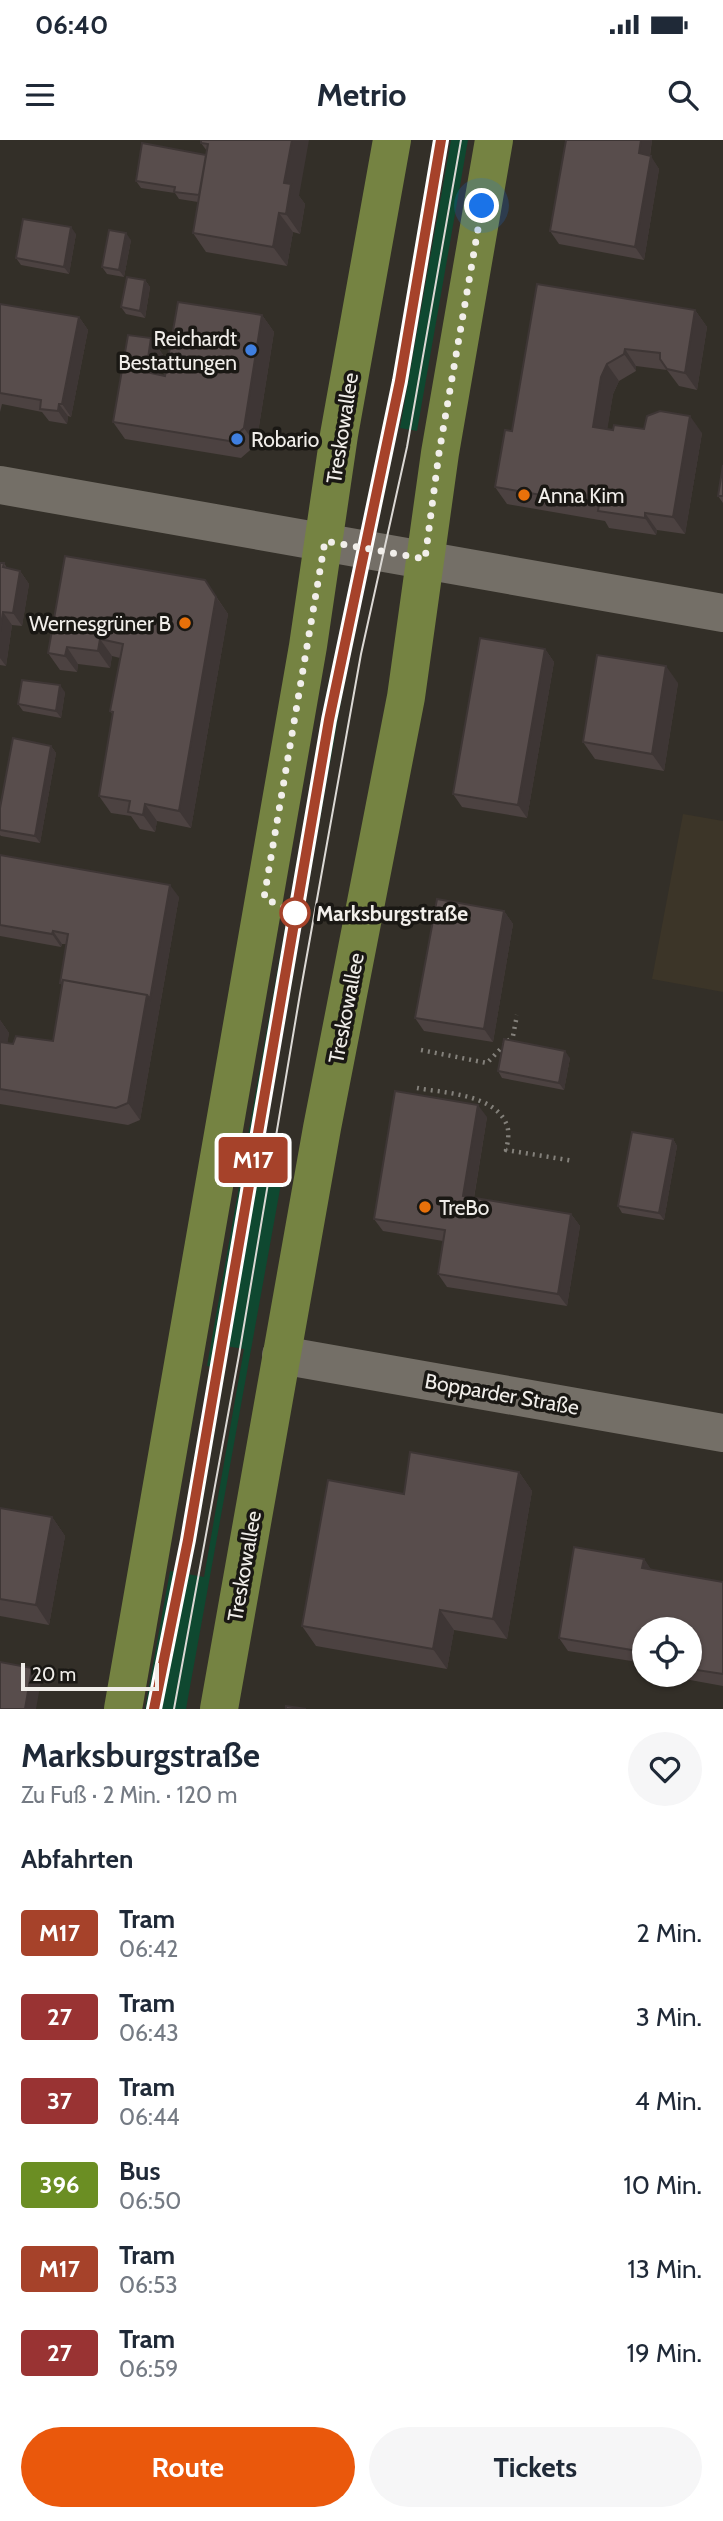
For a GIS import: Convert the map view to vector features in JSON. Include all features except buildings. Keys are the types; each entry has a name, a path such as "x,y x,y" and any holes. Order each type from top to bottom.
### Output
{"main road":[{"name":"Treskowallee","path":"123,1709 392,140"},
{"name":"Treskowallee","path":"219,1709 322,1128 406,697 439,453 494,140"}],"street":[{"path":"0,485 723,613"},
{"name":"Bopparder Straße","path":"281,1356 723,1433"}],"path":[{"path":"421,1050 488,1063 513,1036 517,1015"},
{"path":"416,1088 489,1105 506,1124 506,1150 574,1161"}],"shaded area":[{"path":"683,814 723,821 723,992 652,979"}],"green space":[{"path":"451,140 468,140 417,431 400,428"},
{"path":"330,676 345,679 263,1139 288,1145 186,1709 145,1709 170,1571 204,1577 244,1349 220,1345 215,1367 207,1366"}],"tram line":[{"path":"154,1709 188,1540 329,720 400,381 441,140"},
{"name":"M17","path":"154,1709 188,1540 341,652 400,381 441,140"},
{"path":"174,1709 239,1355 361,654 407,447 461,140"}],"place":[{"name":"Reichardt Bestattungen","path":"251,350"},
{"name":"Robario","path":"237,439"},
{"name":"Anna Kim","path":"524,495"},
{"name":"Wernesgrüner B","path":"185,623"},
{"name":"Marksburgstraße","path":"295,913"},
{"name":"TreBo","path":"425,1207"}],"route":[{"path":"295,913 264,898 325,541 425,559 439,453 482,206"}]}
